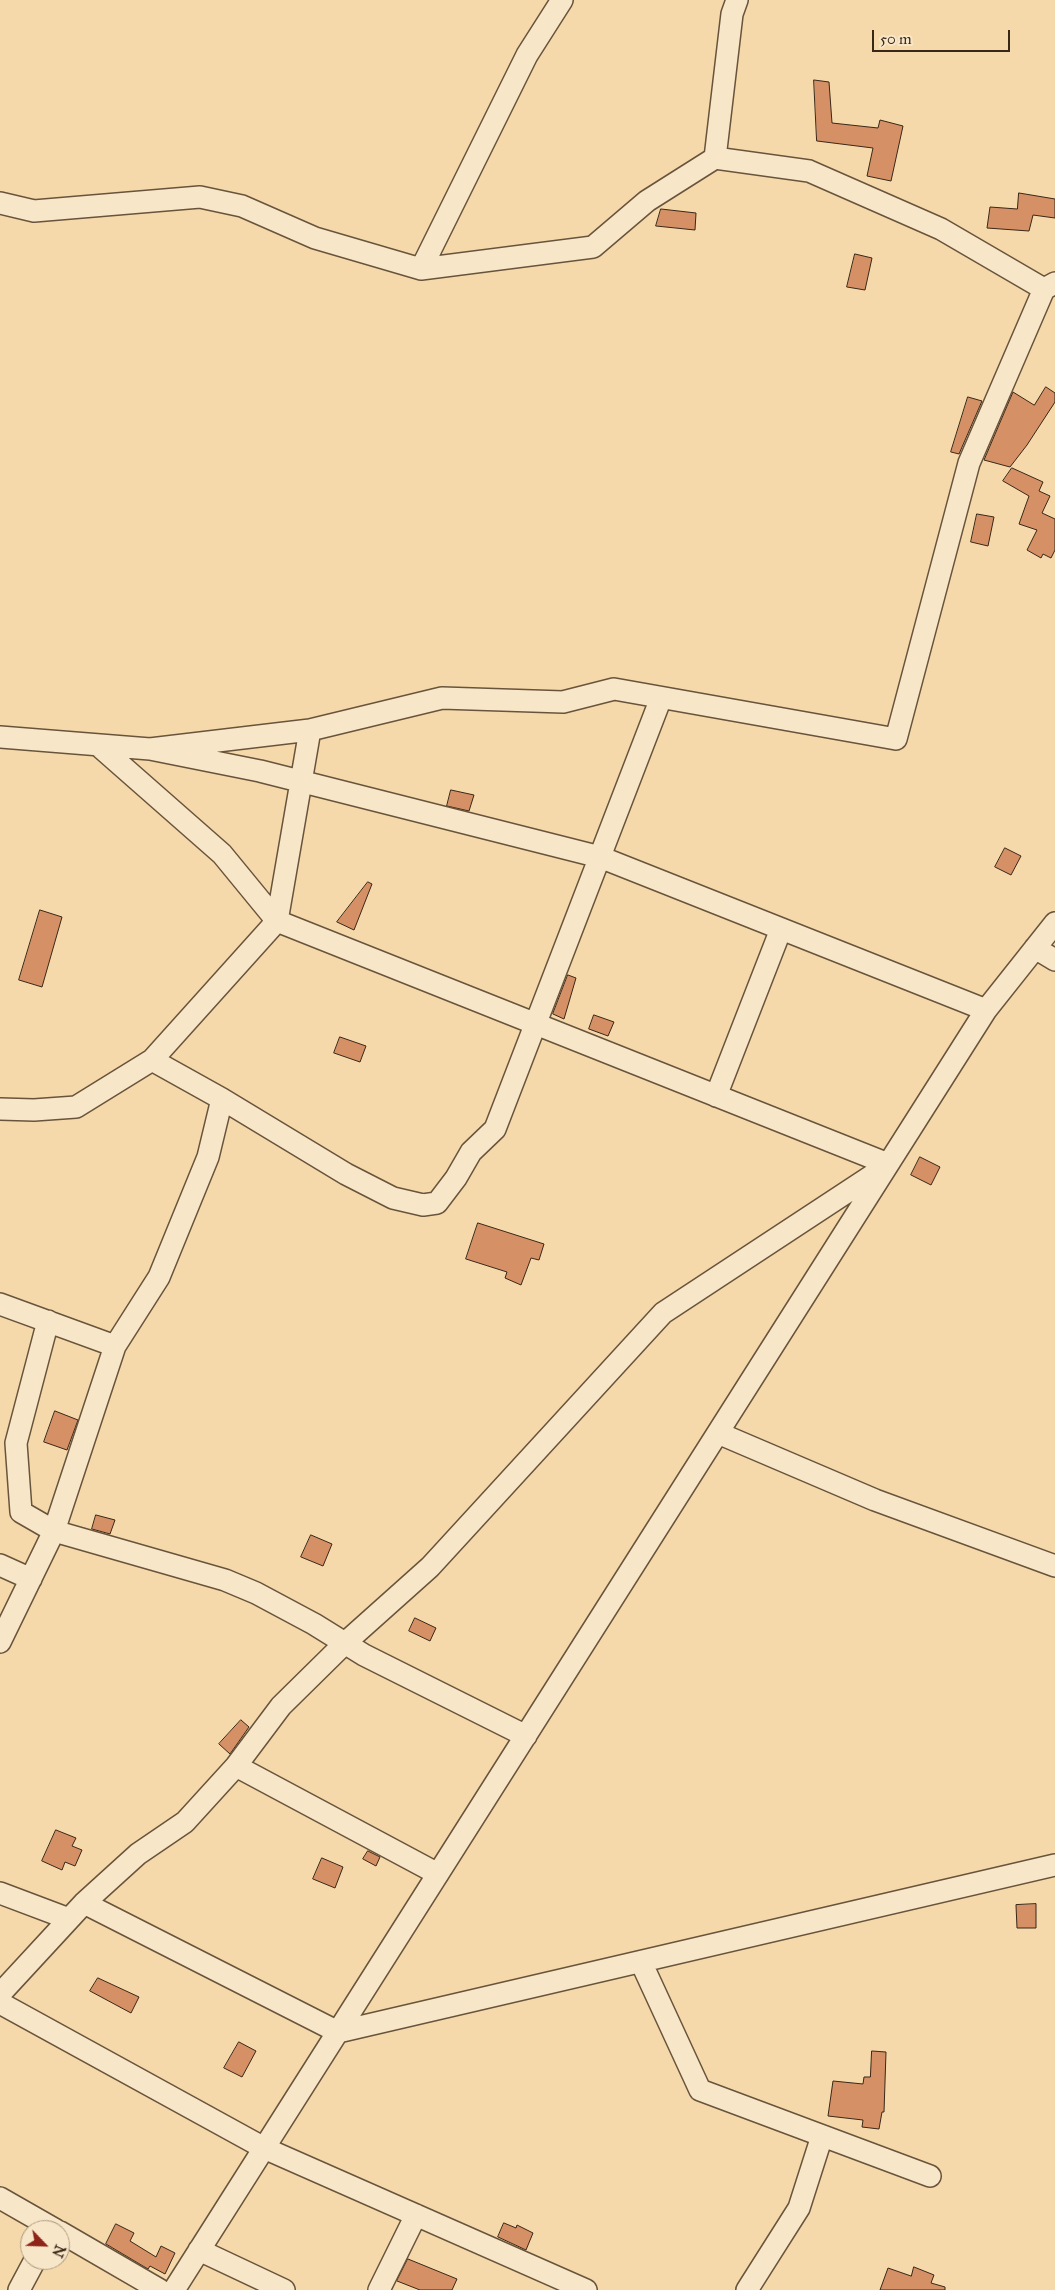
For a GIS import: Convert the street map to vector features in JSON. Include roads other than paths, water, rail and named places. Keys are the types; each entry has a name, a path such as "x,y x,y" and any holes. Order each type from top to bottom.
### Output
{"street":[{"path":"421,269 527,55 562,0"},
{"path":"715,158 732,14 736,0"},
{"path":"0,203 34,211 200,197 242,206 315,238 421,269 593,247 647,201 715,158 809,171 941,229 1050,286 969,463 896,739 614,689 563,702 442,698 310,730 150,749"},
{"path":"152,1060 222,1099 346,1174 393,1198 423,1205 437,1203 456,1178 471,1152 495,1129 661,698"},
{"path":"0,1109 76,1108 152,1060 277,921 310,730"},
{"path":"0,737 150,749 301,782 600,857 986,1010"},
{"path":"98,745 222,854 277,921 888,1164"},
{"path":"174,2290 986,1010 1055,923"},
{"path":"716,1096 781,929"},
{"path":"1035,948 1055,960"},
{"path":"0,1642 54,1531 115,1346 159,1276 208,1157 222,1099"},
{"path":"0,1994 84,1904 138,1854 184,1822 236,1766 281,1706 345,1643 430,1567 663,1313 888,1164"},
{"path":"0,1304 115,1346"},
{"path":"48,1321 16,1443 21,1512 54,1531 225,1580 286,1608 364,1655 526,1736"},
{"path":"718,1433 875,1500 1055,1566"},
{"path":"0,1566 31,1578"},
{"path":"236,1766 438,1874"},
{"path":"84,1904 338,2032 1055,1865"},
{"path":"0,1893 69,1919"},
{"path":"641,1962 700,2090 930,2176"},
{"path":"0,2003 264,2148 586,2290"},
{"path":"747,2290 799,2208 822,2136"},
{"path":"0,2198 38,2220"},
{"path":"379,2290 416,2215"},
{"path":"70,2239 160,2290"},
{"path":"199,2250 284,2290"},
{"path":"19,2290 30,2270"}]}
